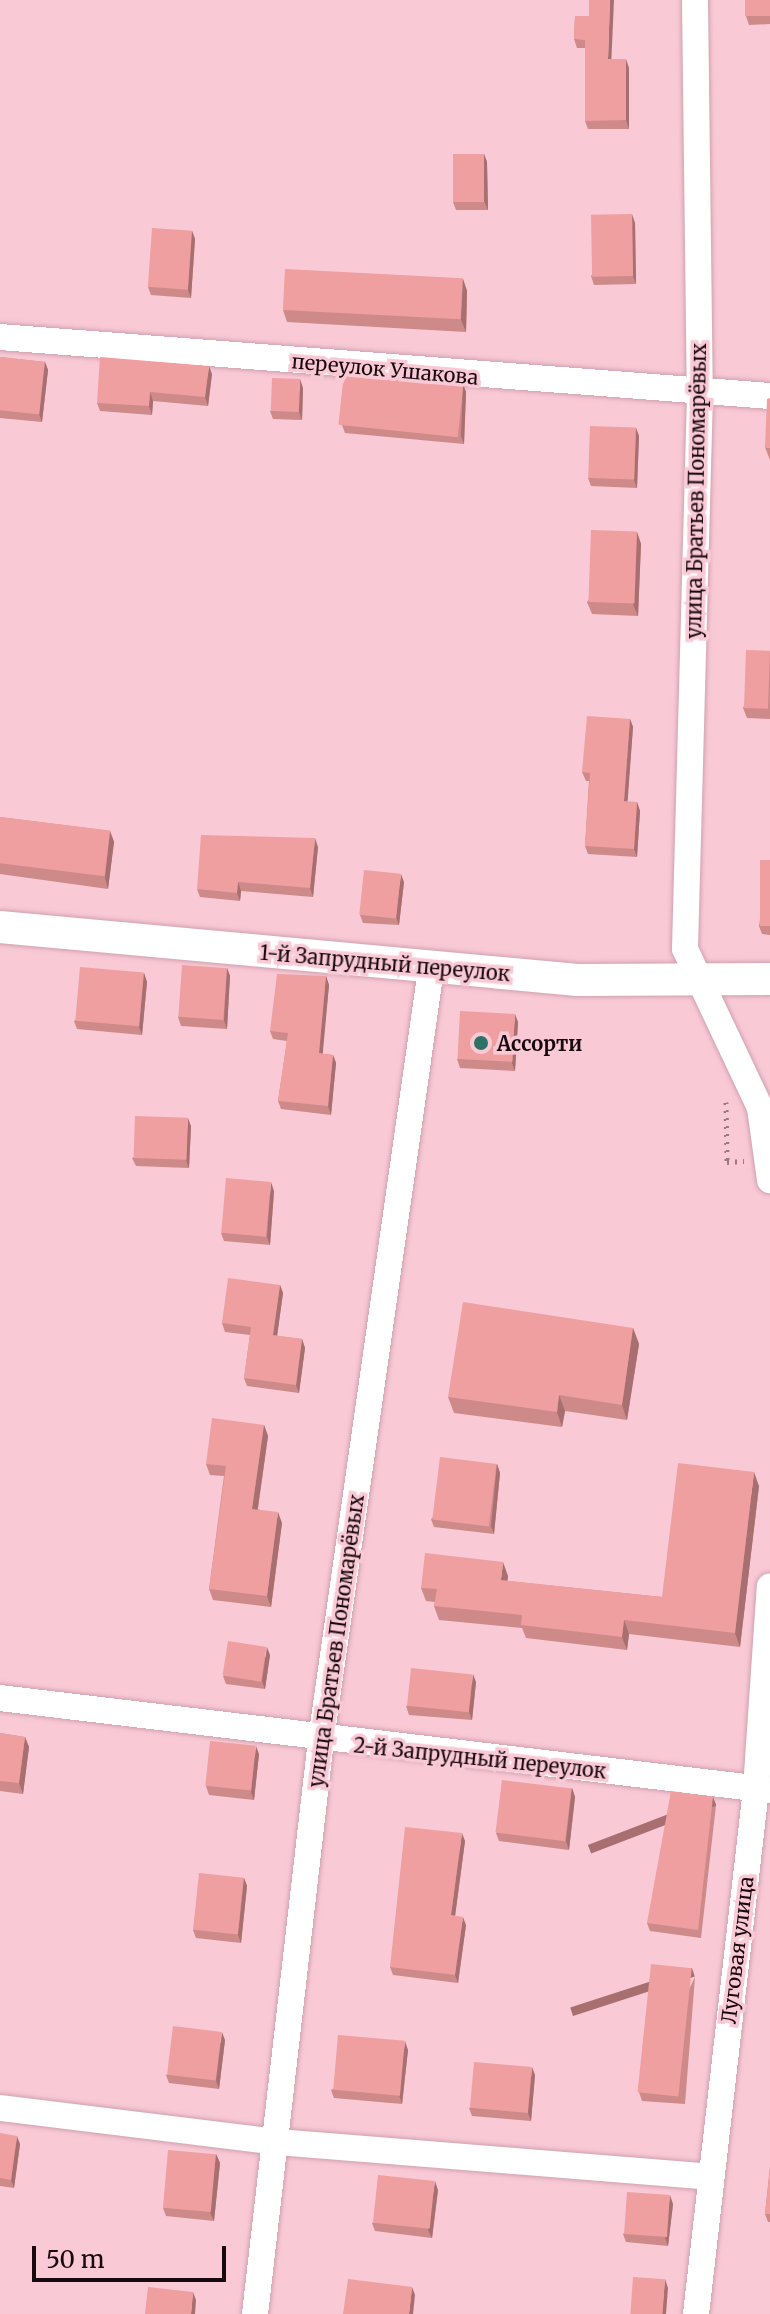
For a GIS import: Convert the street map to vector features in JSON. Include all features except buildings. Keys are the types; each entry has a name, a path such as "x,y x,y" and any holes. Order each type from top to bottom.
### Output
{"street":[{"name":"улица Братьев Пономарёвых","path":"695,0 700,394 685,949 696,980"},
{"name":"переулок Ушакова","path":"0,337 700,394 770,396"},
{"name":"1-й Запрудный переулок","path":"0,927 431,969 696,980 770,979"},
{"name":"улица Братьев Пономарёвых","path":"255,2314 278,2142 321,1740 431,969"},
{"path":"696,980 760,1108 769,1170"},
{"name":"Луговая улица","path":"696,2314 710,2177 763,1790 770,1586"},
{"name":"2-й Запрудный переулок","path":"0,1698 321,1740 763,1790"},
{"path":"0,2108 278,2142 710,2177"}],"path":[{"path":"726,1102 727,1162 769,1170"}],"place":[{"name":"Ассорти","path":"481,1043"}]}
